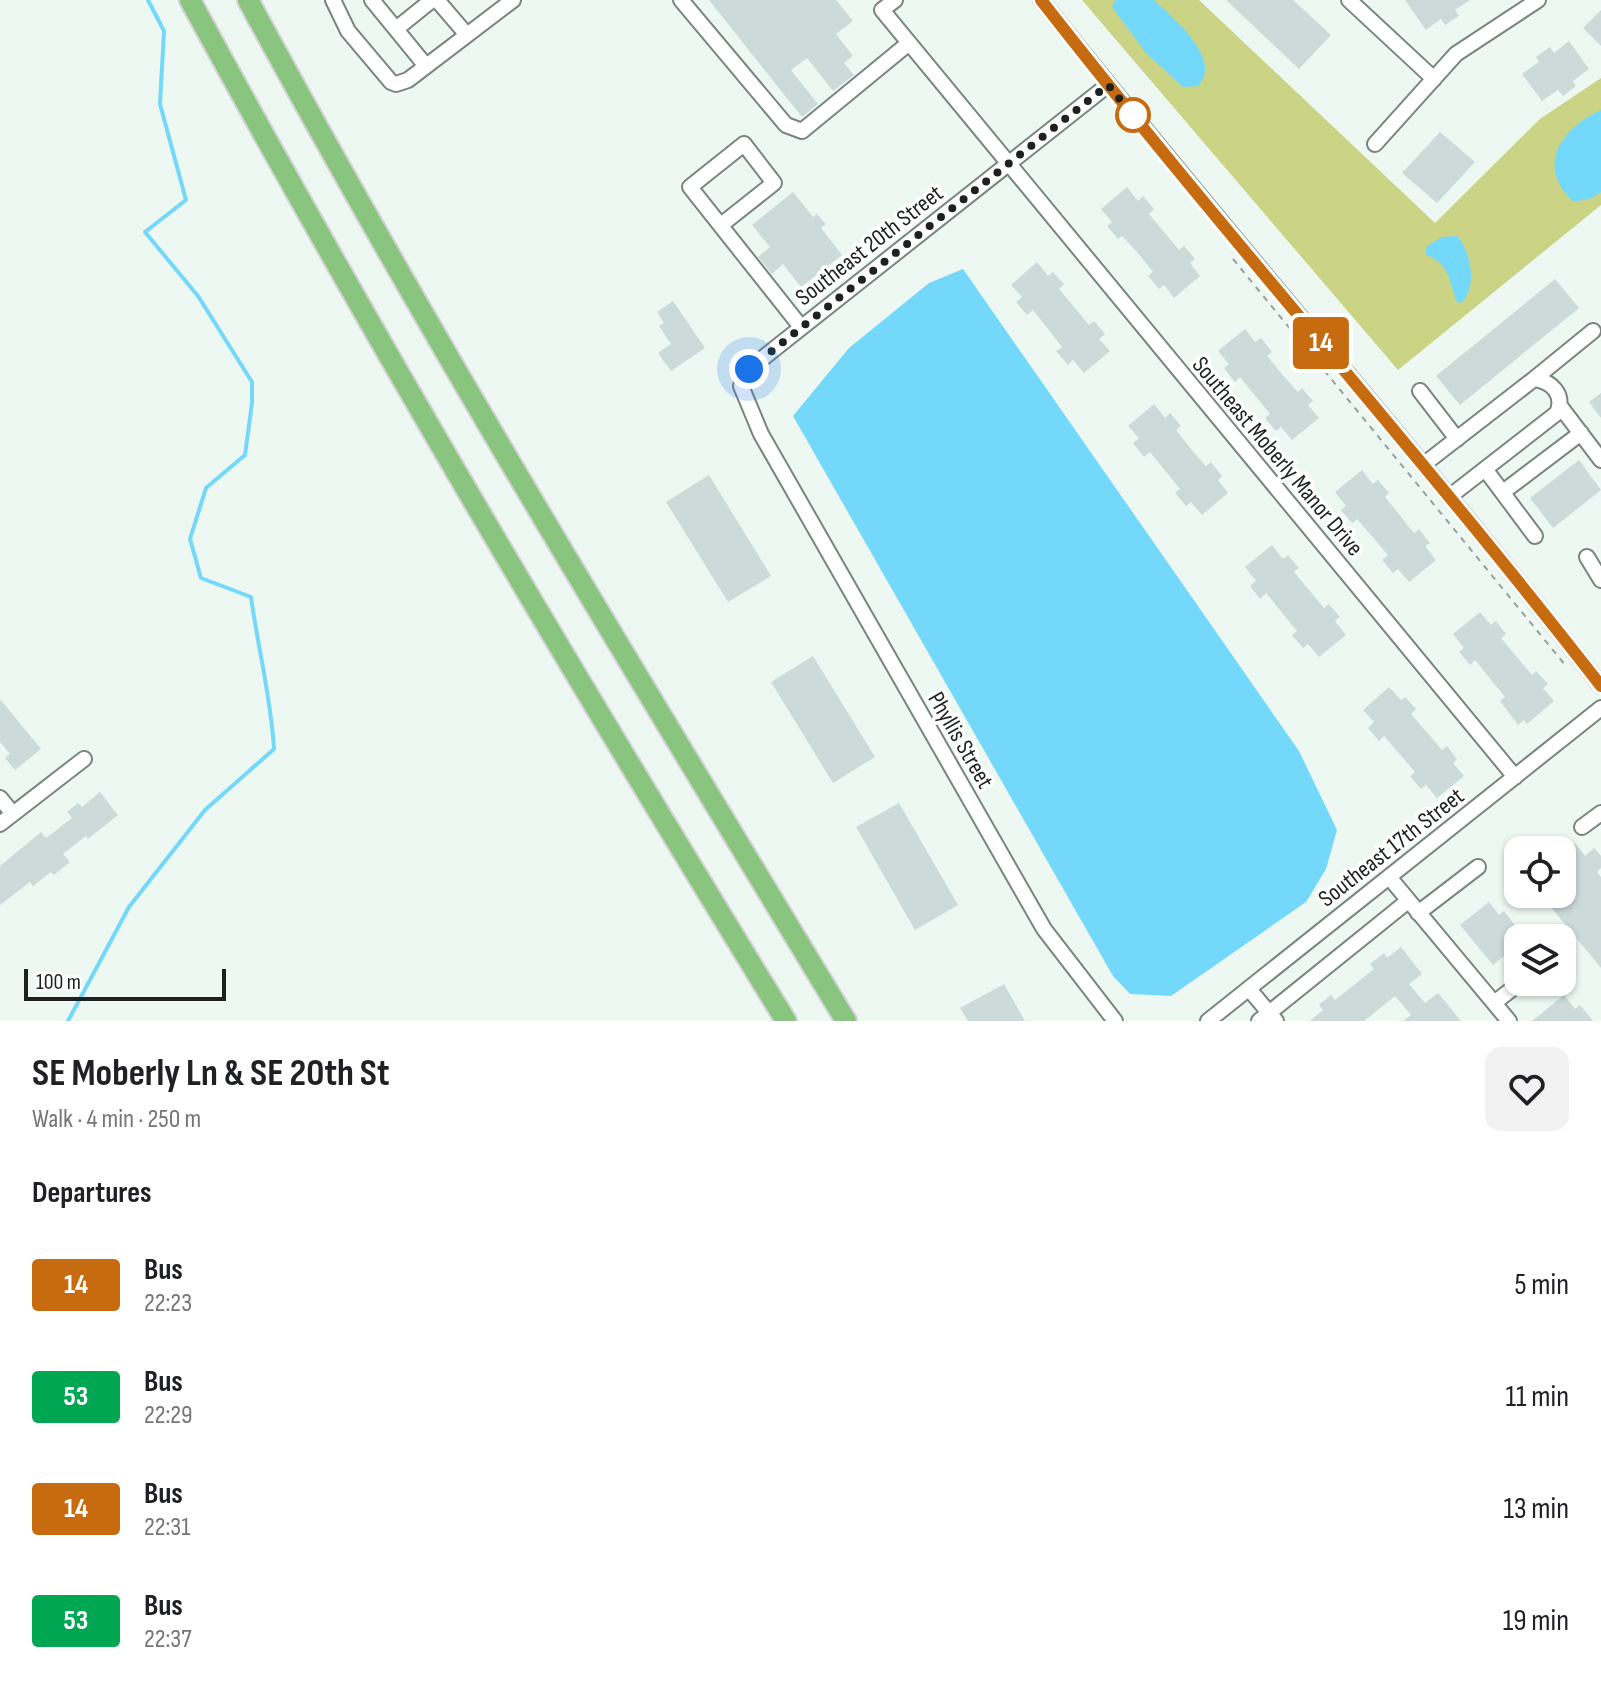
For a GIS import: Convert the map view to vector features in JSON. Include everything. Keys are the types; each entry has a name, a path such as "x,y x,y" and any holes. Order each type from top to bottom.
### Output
{"highway":[{"path":"190,0 331,255 450,461 786,1021"},
{"path":"248,0 388,253 550,531 846,1021"}],"street":[{"path":"333,0 348,31 396,84 408,80 513,0"},
{"path":"372,0 426,66"},
{"path":"396,29 434,0 467,35"},
{"path":"681,0 786,125 802,131 909,43"},
{"path":"878,5 895,0"},
{"path":"1041,0 1601,686"},
{"path":"1349,0 1434,79"},
{"path":"1375,144 1456,54 1538,0"},
{"name":"Southeast Moberly Manor Drive","path":"878,5 1515,777"},
{"name":"Southeast 20th Street","path":"783,472 745,402 741,386 749,369 1108,85"},
{"path":"721,225 774,183 744,144 690,187 801,327"},
{"path":"1423,465 1593,331"},
{"path":"1449,497 1557,413 1560,398 1551,385 1534,379"},
{"path":"1420,391 1457,439"},
{"path":"1560,406 1601,460"},
{"path":"1503,492 1581,433"},
{"path":"1485,469 1535,536"},
{"name":"Phyllis Street","path":"783,472 1044,929 1115,1021"},
{"path":"1587,557 1601,580"},
{"name":"Southeast 17th Street","path":"1208,1021 1601,708"},
{"path":"0,824 84,759"},
{"path":"0,798 13,814"},
{"path":"1582,827 1601,813"},
{"path":"1249,989 1268,1018 1413,907 1478,867"},
{"path":"1389,877 1509,1021"},
{"path":"1494,1003 1504,995"}],"path":[{"path":"1231,257 1570,671"}],"green space":[{"path":"1082,0 1199,0 1435,223 1540,119 1601,78 1601,205 1398,370"}],"water":[{"path":"1115,0 1154,0 1177,22 1193,40 1203,58 1205,72 1199,86 1183,87 1146,53 1112,7"},
{"path":"1601,110 1601,192 1592,198 1574,202 1562,189 1556,176 1558,150 1574,127"},
{"path":"1457,236 1466,251 1471,269 1470,288 1461,303 1457,302 1444,268 1425,254 1427,246 1442,237"},
{"path":"963,269 1299,751 1337,830 1326,869 1306,902 1171,996 1130,994 1113,976 793,416 849,348 929,283"}],"building":[{"path":"709,0 836,0 853,21 836,34 853,56 844,63 854,75 833,91 807,58 791,70 818,104 802,117"},
{"path":"1226,0 1293,0 1331,35 1299,69"},
{"path":"1405,0 1470,0 1455,10 1459,16 1445,25 1441,19 1426,30"},
{"path":"1601,10 1601,46 1583,28"},
{"path":"1569,41 1589,69 1573,81 1576,86 1563,96 1558,90 1542,101 1522,74 1539,62 1536,57 1550,47 1554,53"},
{"path":"1440,132 1475,162 1437,203 1402,173"},
{"path":"1127,187 1138,201 1143,196 1154,209 1149,214 1179,250 1184,246 1195,259 1190,263 1200,276 1174,298 1164,285 1159,289 1148,276 1153,272 1138,253 1122,236 1118,239 1107,226 1112,222 1101,209"},
{"path":"793,192 813,217 817,214 826,224 821,228 842,255 801,287 783,264 772,274 758,257 770,247 752,225"},
{"path":"1037,262 1048,276 1053,272 1064,284 1059,289 1089,325 1094,321 1105,334 1099,339 1110,351 1084,373 1073,360 1068,365 1056,351 1062,347 1033,310 1027,315 1016,302 1022,297 1011,285"},
{"path":"1555,279 1579,308 1460,405 1436,376"},
{"path":"673,301 705,348 671,371 658,353 671,344 659,326 664,323 657,312"},
{"path":"1245,329 1255,342 1261,338 1272,352 1267,356 1298,392 1302,388 1313,401 1308,405 1319,418 1292,440 1281,427 1276,431 1265,418 1270,414 1240,377 1235,382 1224,368 1229,364 1218,351"},
{"path":"1601,393 1601,418 1589,402"},
{"path":"1154,404 1165,418 1170,413 1181,426 1176,430 1195,454 1206,466 1211,462 1222,476 1218,480 1228,493 1202,515 1191,502 1186,506 1175,493 1180,489 1150,452 1144,457 1133,443 1139,438 1128,426"},
{"path":"1579,460 1601,490 1553,528 1530,498"},
{"path":"1362,470 1373,484 1378,480 1389,493 1385,497 1414,533 1419,529 1430,543 1425,546 1436,560 1409,582 1398,569 1393,573 1382,560 1388,555 1357,519 1352,523 1341,510 1346,506 1335,492"},
{"path":"709,475 771,576 728,602 666,502"},
{"path":"1272,545 1283,559 1288,555 1299,568 1294,572 1324,608 1329,604 1340,617 1335,621 1346,635 1319,657 1308,644 1303,648 1292,635 1297,631 1266,593 1260,599 1250,586 1256,581 1245,567"},
{"path":"1480,612 1491,625 1496,621 1506,634 1501,638 1532,675 1536,671 1548,684 1543,688 1554,701 1527,724 1524,720 1518,725 1500,701 1505,697 1475,660 1470,665 1459,652 1464,648 1453,634"},
{"path":"813,656 875,757 833,783 771,682"},
{"path":"1389,687 1401,700 1405,697 1416,709 1411,714 1442,750 1447,746 1457,759 1453,763 1464,776 1437,798 1426,785 1421,789 1410,776 1415,772 1384,736 1379,741 1368,728 1374,722 1363,710"},
{"path":"0,699 41,749 15,770 5,758 10,754 0,742"},
{"path":"100,792 118,815 63,854 70,862 54,875 51,872 33,886 30,882 0,905 0,866 41,832 46,838 72,818 67,812 78,803 82,807"},
{"path":"899,803 958,905 915,930 856,827"},
{"path":"1576,844 1585,856 1594,848 1601,856 1601,868 1597,872 1601,877 1601,968 1576,938 1576,924 1565,924 1552,908 1576,908"},
{"path":"1489,902 1499,915 1504,911 1514,924 1504,924 1504,956 1493,965 1460,925"},
{"path":"1401,947 1422,974 1409,984 1425,1003 1438,993 1461,1021 1403,1021 1411,1015 1395,996 1364,1021 1310,1021 1323,1010 1319,1005 1331,995 1335,1000 1374,969 1370,964 1384,953 1387,958"},
{"path":"1004,984 1025,1021 968,1021 960,1008"},
{"path":"1565,996 1575,1009 1580,1005 1593,1021 1532,1021"}],"waterway":[{"path":"68,1021 129,907 205,810 274,749 251,597 201,578 190,539 206,488 245,455 252,382 198,296 145,232 186,200 160,104 164,31 148,0"}],"bus line":[{"name":"14","path":"1041,0 1601,686"}],"route":[{"path":"749,369 1108,85 1133,115"}]}
